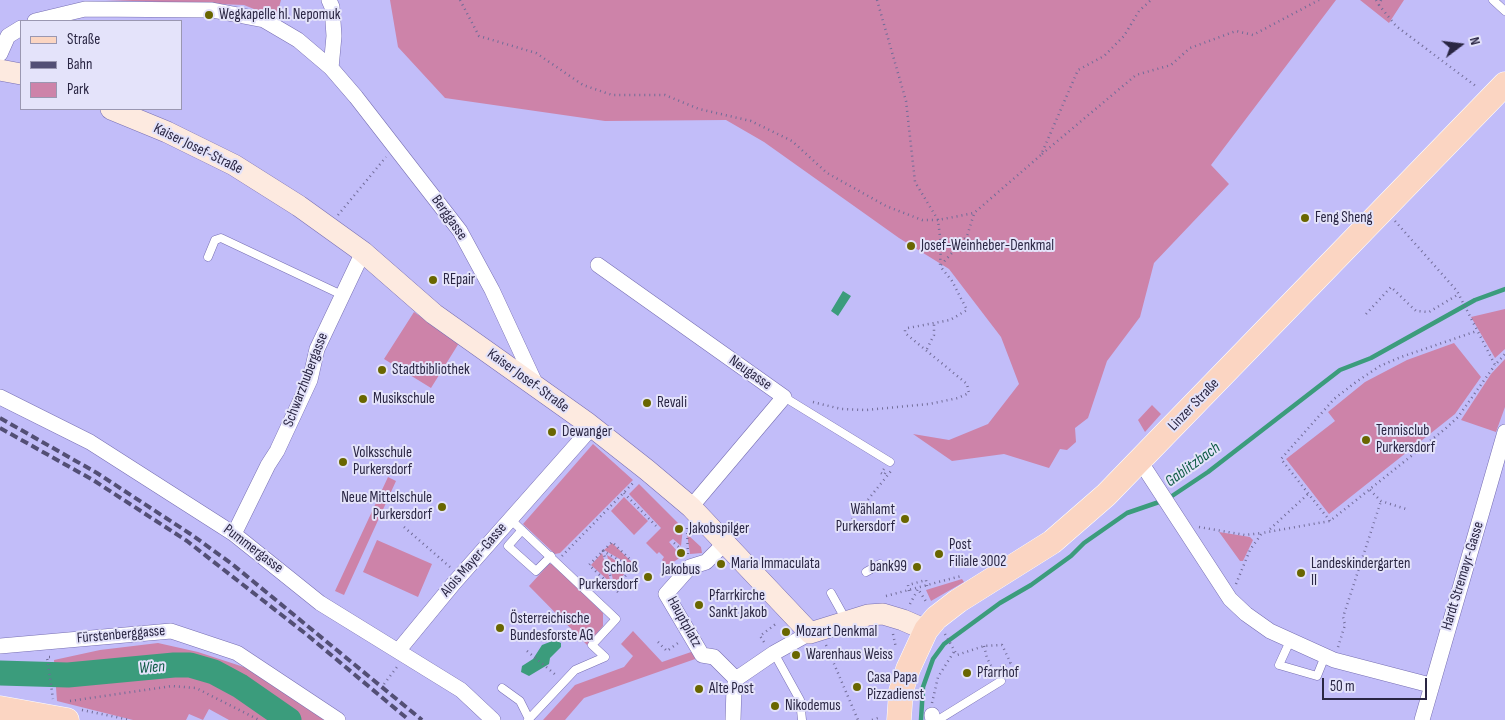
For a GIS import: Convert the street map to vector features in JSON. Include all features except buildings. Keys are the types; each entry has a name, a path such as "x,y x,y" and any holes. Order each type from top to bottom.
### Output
{"main road":[{"path":"0,70 20,74"},
{"name":"Linzer Straße","path":"892,718 914,652 935,632 949,606 1052,542 1106,495 1498,92"},
{"name":"Kaiser Josef-Straße","path":"112,110 167,132 234,165 299,206 363,252 434,314 592,427 691,507 790,612 817,637"},
{"path":"817,637 847,622 868,615 883,614 935,632"},
{"path":"0,708 59,711"}],"street":[{"path":"329,0 332,7 334,36 331,68"},
{"name":"Berggasse","path":"38,20 80,4 212,10 264,20 298,40 331,68 460,231 492,290 538,388"},
{"path":"0,54 8,36 20,29"},
{"name":"Schwarzhubergasse","path":"234,534 294,416 310,380 317,349 363,252"},
{"name":"Neugasse","path":"598,265 784,397 691,507"},
{"name":"Pummergasse","path":"0,397 90,442 234,534 320,603 461,690 494,720"},
{"name":"Alois Mayer-Gasse","path":"398,651 460,576 592,427"},
{"name":"Hardt Stremayr-Gasse","path":"1422,720 1430,685 1505,432"},
{"path":"1140,461 1230,599 1264,627 1290,641 1330,658 1430,685"},
{"name":"Hauptplatz","path":"725,543 706,562 690,567 666,594 695,640 702,655 714,657 736,679"},
{"name":"Fürstenberggasse","path":"0,646 171,630 237,653 338,720"},
{"path":"733,720 733,694 736,679 774,654 817,637"}],"lane":[{"path":"1493,0 1505,11"},
{"path":"208,258 215,240 221,238 342,295"},
{"path":"784,397 890,462"},
{"path":"502,688 520,701 528,719 575,670 605,657 592,645 616,620 510,519"},
{"path":"522,530 508,546 536,571 554,559"},
{"path":"866,572 880,564"},
{"path":"831,592 847,622"},
{"path":"1290,641 1279,665 1317,676 1330,658"},
{"path":"774,654 800,700 802,720"},
{"path":"934,718 1000,681"}],"path":[{"path":"460,0 479,36 536,53 583,85 612,95 665,95 699,109 751,121 792,141 827,173 886,206 922,220 938,220 974,213 1136,75 1171,65 1190,48 1236,31 1253,35 1319,0"},
{"path":"816,402 841,409 866,410 928,404 958,398 969,393 967,384 927,349 905,333 905,330 956,317 967,310 952,281 940,266 941,246 938,220 915,182 906,101 877,0"},
{"path":"1041,155 1078,70 1104,56 1124,36 1139,10 1151,0"},
{"path":"1376,0 1396,26 1473,83 1498,92"},
{"path":"1379,4 1381,0"},
{"path":"342,210 394,146"},
{"path":"1384,209 1458,294 1495,365"},
{"path":"940,266 967,236 974,213"},
{"path":"1366,314 1391,287 1416,311 1429,312 1458,294"},
{"path":"927,349 934,335 934,323"},
{"path":"1330,521 1281,459 1334,399 1380,366 1477,331"},
{"path":"1179,519 1245,535 1262,533 1269,530 1317,525 1330,521 1458,416 1505,354"},
{"path":"554,559 647,470"},
{"path":"846,527 884,481"},
{"path":"1370,490 1381,501 1409,510"},
{"path":"624,493 658,528"},
{"path":"1269,530 1308,494"},
{"path":"1330,658 1345,624 1343,617 1381,501"},
{"path":"404,527 460,576"},
{"path":"686,530 686,546 690,567"},
{"path":"1230,599 1250,550 1262,533"},
{"path":"614,588 636,565 612,542 589,565 618,592"},
{"path":"674,543 681,549 686,546"},
{"path":"602,550 634,569"},
{"path":"602,550 614,588"},
{"path":"888,596 964,576"},
{"path":"909,591 908,585 926,580 927,586"},
{"path":"918,588 928,605"},
{"path":"908,608 918,588"},
{"path":"774,654 760,636 790,612"},
{"path":"889,630 895,640 897,650"},
{"path":"935,632 954,649 957,655 984,646 1002,645 1011,665 994,672"},
{"path":"895,640 896,635"},
{"path":"817,637 858,720"},
{"path":"658,642 667,651 679,643 695,640"},
{"path":"895,640 900,641"},
{"path":"984,646 987,658 1000,681"},
{"path":"934,718 933,692 938,676 954,649"},
{"path":"527,651 548,667"},
{"path":"47,658 59,711"},
{"path":"384,684 395,670"},
{"path":"59,711 172,686 196,688 259,720"},
{"path":"59,711 130,720"},
{"path":"872,720 892,718"}],"green space":[{"path":"105,0 281,0 276,18 244,5"},
{"path":"390,0 1336,0 1211,165 1229,184 1154,263 1140,317 1107,361 1088,418 1075,428 1076,442 1067,450 1060,449 1049,468 1004,454 952,461 913,434 949,440 988,424 1019,384 1001,337 949,269 899,238 764,142 726,120 605,121 445,98 398,47"},
{"path":"1360,0 1404,0 1389,23"},
{"path":"1505,309 1505,349 1495,358 1471,317"},
{"path":"414,312 459,343 431,388 384,359"},
{"name":"Tennisclub Purkersdorf","path":"1454,343 1481,377 1455,414 1329,514 1286,459 1335,421 1328,412 1365,382 1407,360"},
{"path":"1505,359 1505,407 1496,432 1461,420 1491,374"},
{"path":"1152,405 1161,414 1145,432 1138,420"},
{"path":"593,444 633,480 560,553 555,554 523,524"},
{"path":"388,477 396,481 344,595 335,591"},
{"path":"639,484 683,528 681,546 673,539 669,542 677,551 682,550 684,555 672,563 674,565 671,569 662,560 664,557 659,552 657,554 646,543 661,528 629,494"},
{"path":"624,497 648,521 634,535 611,511"},
{"path":"1219,532 1250,537 1253,540 1243,561 1240,561"},
{"path":"687,534 701,547 702,553 690,554"},
{"path":"377,540 432,564 418,597 363,572"},
{"path":"612,543 634,564 632,566 604,550"},
{"path":"602,553 611,583 591,565"},
{"path":"607,555 629,569 615,584 614,584"},
{"path":"549,564 553,564 603,613 603,626 587,645 529,586"},
{"path":"962,579 964,582 931,601 926,590"},
{"path":"633,631 662,662 694,651 698,658 584,698 565,720 543,720 575,685 624,667 633,656 621,644"},
{"path":"158,643 198,652 265,674 327,720 229,720 209,709 203,720 189,714 186,720 133,720 57,701 54,660 100,650"}],"shaded area":[{"path":"843,291 851,296 838,316 831,311"},
{"path":"555,640 561,643 561,647 550,658 549,664 529,676 521,672 522,666 533,659 542,645"}],"waterway":[{"name":"Gablitzbach","path":"1169,498 1208,472 1340,370 1371,358 1475,300 1505,289"},
{"name":"Gablitzbach","path":"921,720 923,687 933,659 944,644 1000,603 1031,585 1071,556 1084,543 1127,513 1162,501"},
{"name":"Wien","path":"0,673 68,675 190,665 214,672 240,686 289,720"}],"railway":[{"path":"0,418 97,473 192,535 232,564 422,720"},
{"path":"0,428 93,480 187,541 306,634 409,720"}],"place":[{"name":"Wegkapelle hl. Nepomuk","path":"209,15"},
{"name":"Feng Sheng","path":"1305,218"},
{"name":"Josef-Weinheber-Denkmal","path":"911,246"},
{"name":"REpair","path":"433,280"},
{"name":"Stadtbibliothek","path":"382,370"},
{"name":"Musikschule","path":"363,399"},
{"name":"Revali","path":"647,403"},
{"name":"Dewanger","path":"552,432"},
{"name":"Tennisclub Purkersdorf","path":"1366,440"},
{"name":"Volksschule Purkersdorf","path":"343,462"},
{"name":"Neue Mittelschule Purkersdorf","path":"442,507"},
{"name":"Wählamt Purkersdorf","path":"905,519"},
{"name":"Jakobspilger","path":"679,529"},
{"name":"Jakobus","path":"681,553"},
{"name":"Post Filiale 3002","path":"939,554"},
{"name":"Maria Immaculata","path":"721,564"},
{"name":"bank99","path":"917,567"},
{"name":"Landeskindergarten II","path":"1301,573"},
{"name":"Schloß Purkersdorf","path":"648,577"},
{"name":"Pfarrkirche Sankt Jakob","path":"699,605"},
{"name":"Österreichische Bundesforste AG","path":"500,628"},
{"name":"Mozart Denkmal","path":"786,632"},
{"name":"Warenhaus Weiss","path":"796,655"},
{"name":"Pfarrhof","path":"967,673"},
{"name":"Casa Papa Pizzadienst","path":"857,687"},
{"name":"Alte Post","path":"699,689"},
{"name":"Nikodemus","path":"775,706"}]}
